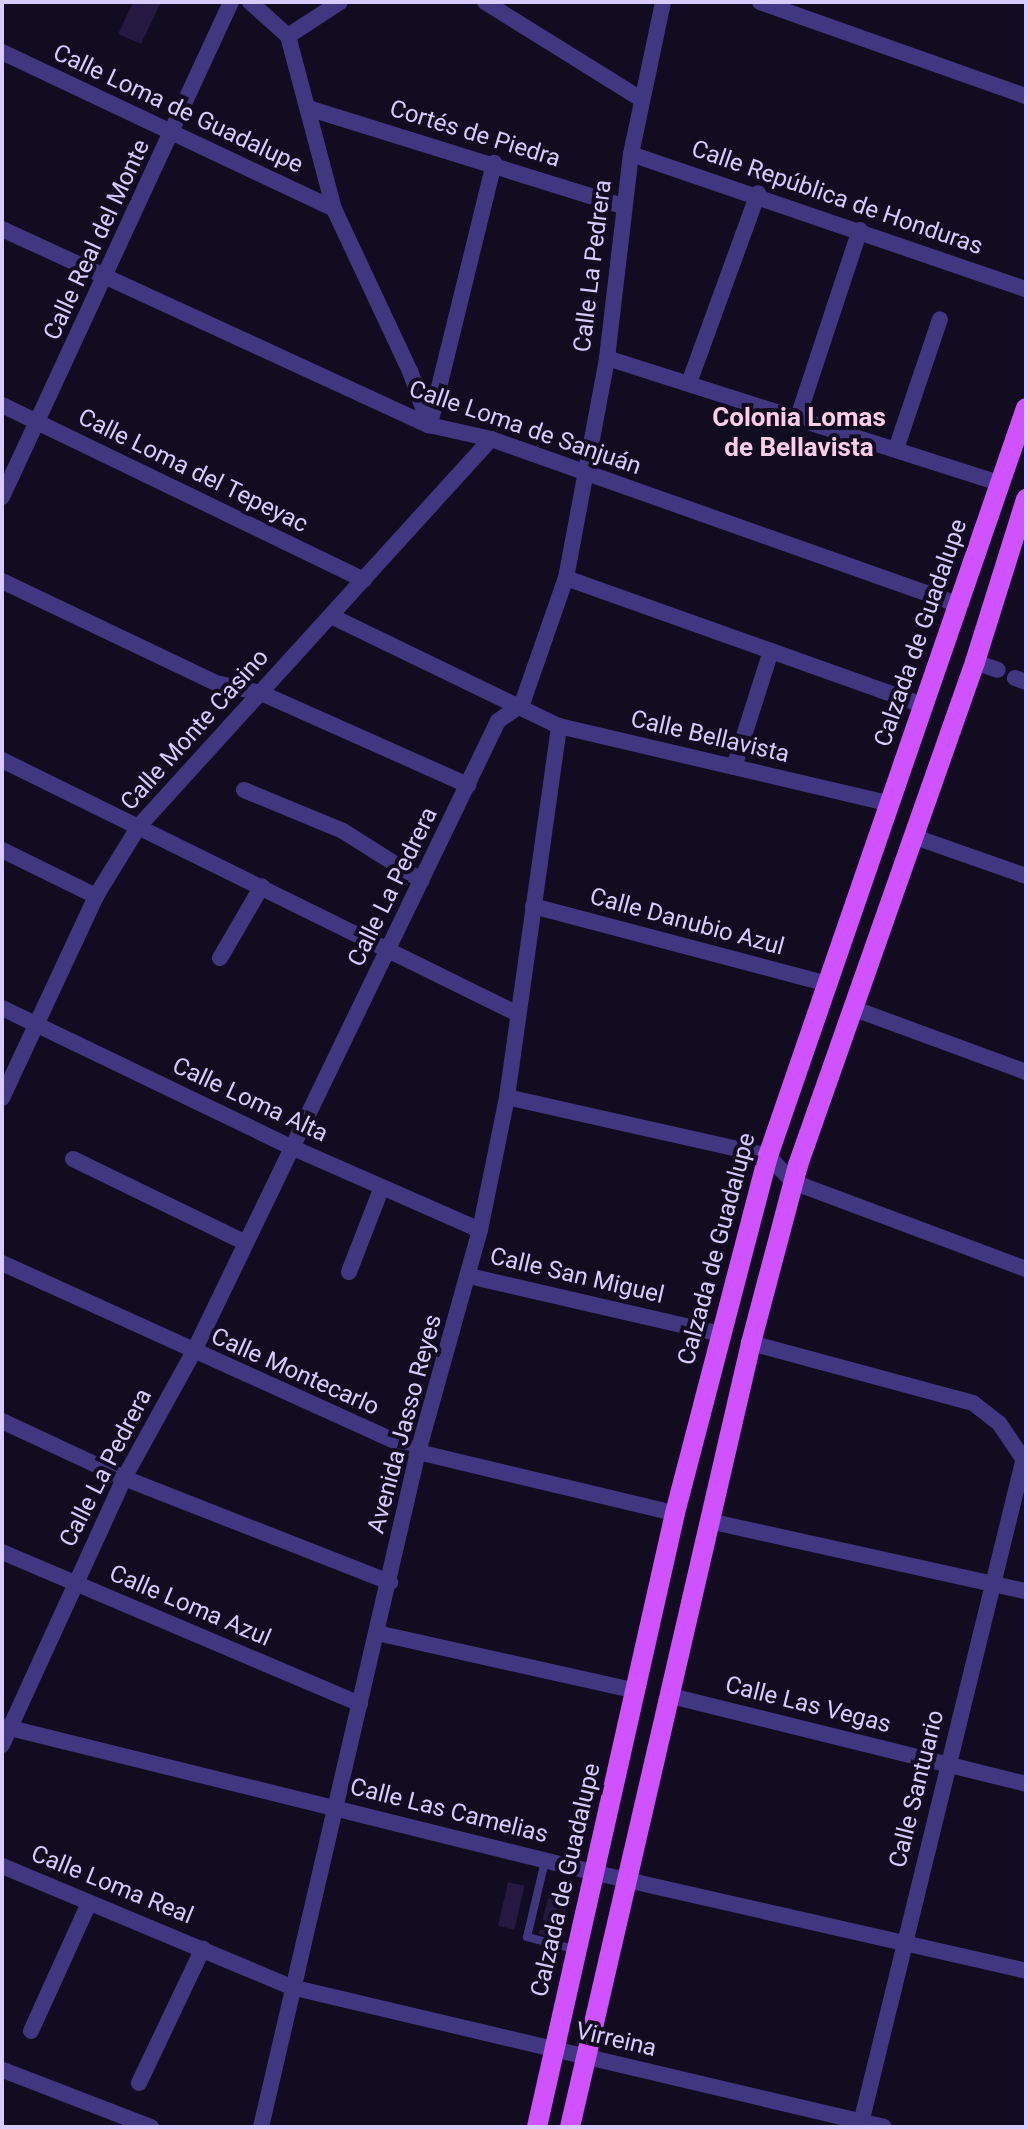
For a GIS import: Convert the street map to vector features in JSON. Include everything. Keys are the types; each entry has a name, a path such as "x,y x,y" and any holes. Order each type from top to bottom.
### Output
{"main road":[{"name":"Calzada de Guadalupe","path":"537,2127 675,1513 768,1156 1026,408"},
{"path":"570,2127 751,1343 793,1182 975,662 1026,499"}],"street":[{"name":"Calle Real del Monte","path":"2,497 173,135 231,2"},
{"path":"250,2 288,36 311,109 334,209 410,371 429,425"},
{"path":"288,36 340,2"},
{"path":"485,2 641,99"},
{"name":"Calle La Pedrera","path":"2,1745 6,1728 124,1478 193,1353 498,721 522,704 566,578 607,358 631,154 663,2"},
{"path":"760,2 1026,96"},
{"name":"Calle Loma de Guadalupe","path":"2,52 334,209"},
{"name":"Cortés de Piedra","path":"311,109 494,163 623,206"},
{"name":"Calle República de Honduras","path":"631,154 758,193 1026,289"},
{"path":"429,425 494,163"},
{"path":"689,383 758,193"},
{"name":"Calle Loma de Sanjuán","path":"2,229 429,425 491,439 957,604"},
{"path":"798,417 860,230"},
{"path":"896,449 940,319"},
{"path":"607,358 999,483"},
{"name":"Calle Loma del Tepeyac","path":"2,405 364,580"},
{"name":"Calle Monte Casino","path":"2,1098 96,896 139,826 491,439"},
{"path":"566,578 923,705"},
{"path":"2,581 216,683 261,693 468,785"},
{"path":"331,616 522,704"},
{"path":"734,767 771,651"},
{"path":"975,662 998,670"},
{"name":"Calle Bellavista","path":"522,704 559,726 891,804"},
{"name":"Avenida Jasso Reyes","path":"261,2127 291,1987 390,1582 418,1452 480,1230 507,1097 559,726"},
{"path":"2,760 391,948 518,1014"},
{"path":"244,790 343,831 422,881"},
{"path":"912,836 1026,876"},
{"path":"2,850 96,896"},
{"path":"220,958 262,886"},
{"name":"Calle Danubio Azul","path":"533,906 828,984"},
{"name":"Calle Loma Alta","path":"2,1008 291,1147 480,1230"},
{"path":"852,1008 1026,1072"},
{"path":"507,1097 768,1156 793,1182 1026,1269"},
{"path":"73,1159 244,1242"},
{"path":"349,1272 382,1187"},
{"name":"Calle Montecarlo","path":"2,1263 193,1353 418,1452 675,1513"},
{"name":"Calle San Miguel","path":"469,1276 720,1334"},
{"path":"751,1343 973,1403 999,1423 1024,1463"},
{"path":"2,1421 124,1478 390,1582"},
{"name":"Calle Santuario","path":"861,2124 992,1582 1024,1463"},
{"path":"709,1521 1026,1591"},
{"name":"Calle Loma Azul","path":"2,1552 360,1704"},
{"path":"377,1633 636,1691"},
{"name":"Calle Las Vegas","path":"671,1696 1026,1784"},
{"name":"Calle Las Camelias","path":"6,1728 335,1806 596,1873 1026,1971"},
{"name":"Calle Loma Real","path":"2,1866 291,1987"},
{"path":"31,2031 89,1903"},
{"name":"Calle Loma Real","path":"139,2083 203,1948"},
{"name":"Virreina","path":"291,1987 884,2127"},
{"path":"3,2070 151,2127"}],"lane":[{"path":"546,1860 527,1937 577,1950"}],"building":[{"path":"133,2 161,2 141,44 118,34"},
{"path":"508,1882 525,1886 514,1930 498,1926"},
{"path":"549,1895 568,1900 558,1939 539,1934"}],"district":[{"name":"Colonia Lomas de Bellavista","path":"799,433"}]}
